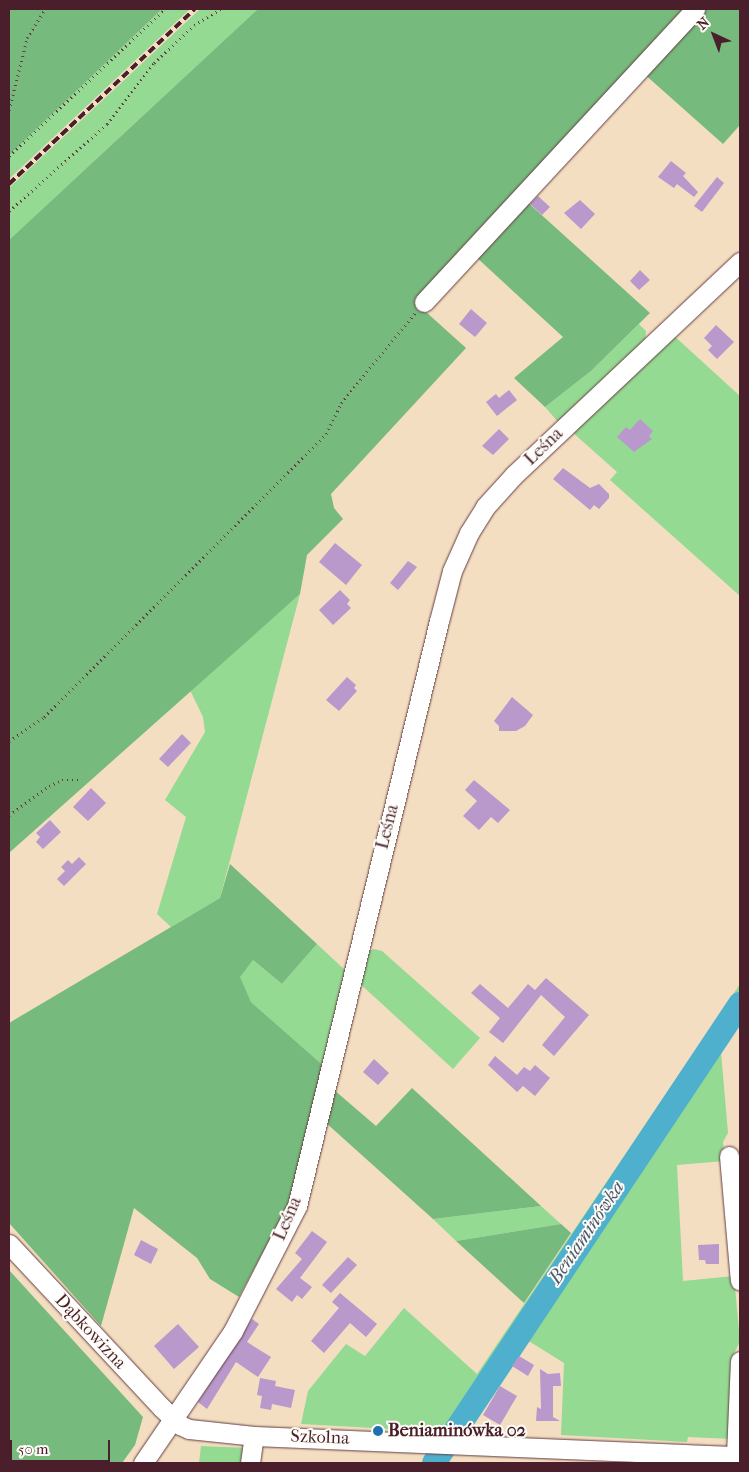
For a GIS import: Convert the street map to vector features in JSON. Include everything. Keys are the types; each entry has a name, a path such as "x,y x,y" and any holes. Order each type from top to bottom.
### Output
{"street":[{"path":"424,302 695,9"},
{"name":"Leśna","path":"143,1463 252,1298 296,1206 439,621 452,571 469,533 485,507 514,475 740,262"},
{"path":"729,1156 740,1281"},
{"name":"Dąbkowizna","path":"9,1244 173,1420"},
{"path":"738,1456 740,1361"},
{"name":"Szkolna","path":"173,1420 189,1429 254,1436 462,1444 492,1449 536,1451 738,1456"},
{"path":"250,1463 254,1436"}],"path":[{"path":"9,110 27,38 45,9"},
{"path":"9,156 165,9"},
{"path":"9,212 107,124 154,63 194,25 221,9"},
{"path":"9,740 44,717 326,434 341,403 424,302"},
{"path":"9,815 49,786 62,780 81,780"},
{"path":"9,840 12,843"}],"green space":[{"path":"9,9 162,9 9,155"},
{"path":"162,9 190,9 9,179 9,154"},
{"path":"200,9 258,9 9,240 9,188"},
{"path":"258,9 687,9 415,302 466,348 331,494 334,508 343,519 307,555 300,594 9,853 9,240"},
{"path":"700,9 740,9 740,125 723,144 642,72"},
{"path":"525,200 650,313 591,371 545,407 514,378 563,337 475,256"},
{"path":"639,324 646,331 645,343 559,423 545,407 591,371"},
{"path":"672,334 740,396 740,596 610,480 617,472 571,431"},
{"path":"300,594 220,898 171,927 157,914 186,817 165,800 205,732 203,717 190,690"},
{"path":"230,864 317,944 282,984 253,960 240,977 251,1002 325,1067 291,1199 239,1297 210,1279 197,1258 134,1208 101,1326 9,1223 9,1023 220,898"},
{"path":"317,944 346,971 325,1067 251,1002 239,977 253,960 282,984"},
{"path":"374,949 382,951 480,1038 453,1069 357,981 366,952"},
{"path":"740,984 740,1022 721,1052 728,1133 723,1142 725,1161 677,1165 683,1281 734,1276 740,1342 734,1353 732,1439 688,1437 687,1442 561,1435 564,1363 527,1340 463,1433 301,1424 308,1391 346,1344 365,1356 404,1308 477,1374"},
{"path":"412,1088 541,1206 433,1219 325,1122 333,1089 376,1126"},
{"path":"541,1206 561,1224 456,1241 433,1219"},
{"path":"561,1224 571,1233 524,1303 456,1241"},
{"path":"9,1270 143,1417 135,1445 122,1463 9,1463"},
{"path":"201,1446 248,1448 246,1463 199,1463"}],"building":[{"path":"671,161 686,173 683,176 698,192 694,197 677,184 674,188 658,177"},
{"path":"717,177 724,183 702,212 694,206"},
{"path":"538,196 550,207 542,215 530,204"},
{"path":"580,200 595,214 581,229 564,213"},
{"path":"640,270 650,280 639,290 630,281"},
{"path":"471,309 487,323 475,337 459,324"},
{"path":"716,325 734,342 717,359 708,350 712,346 704,338"},
{"path":"509,390 517,400 497,416 486,402 496,394 499,398"},
{"path":"640,419 653,431 649,436 652,439 634,452 617,437 626,427 630,430"},
{"path":"499,429 509,439 493,455 482,446"},
{"path":"563,468 590,488 599,484 609,494 609,498 599,509 594,505 590,510 553,479"},
{"path":"335,543 362,565 346,585 319,562"},
{"path":"408,561 417,567 398,590 390,583"},
{"path":"340,590 350,600 347,604 351,608 333,625 319,610"},
{"path":"347,677 356,685 354,688 357,691 339,711 326,700"},
{"path":"512,697 533,715 525,726 516,731 499,731 499,726 494,721"},
{"path":"182,734 191,743 168,767 159,759"},
{"path":"474,780 510,810 498,823 491,817 479,830 463,816 477,801 465,790"},
{"path":"91,788 106,803 88,821 73,807"},
{"path":"50,820 61,832 43,849 36,842 40,837 36,833"},
{"path":"79,857 86,864 64,886 57,879 65,871 61,867 68,860 72,864"},
{"path":"546,978 589,1015 554,1056 542,1045 565,1017 541,995 503,1043 489,1032 500,1018 471,993 480,984 508,1008 528,984 535,990"},
{"path":"495,1056 517,1075 524,1067 530,1071 535,1065 550,1078 535,1096 523,1086 517,1092 488,1065"},
{"path":"374,1059 389,1073 378,1085 363,1072"},
{"path":"312,1231 327,1242 300,1278 312,1287 302,1299 297,1295 292,1302 276,1289 302,1259 295,1253"},
{"path":"141,1240 158,1249 151,1264 134,1255"},
{"path":"719,1244 719,1264 706,1264 705,1260 699,1260 698,1245"},
{"path":"348,1257 357,1265 331,1293 322,1285"},
{"path":"340,1293 377,1324 366,1337 350,1323 324,1353 311,1341 339,1308 332,1302"},
{"path":"252,1319 259,1324 247,1342 271,1357 258,1377 236,1362 207,1409 198,1402"},
{"path":"178,1324 199,1347 174,1369 154,1346"},
{"path":"519,1356 534,1365 528,1376 512,1366"},
{"path":"540,1369 548,1374 560,1373 561,1386 553,1386 553,1417 560,1421 536,1421 537,1407 541,1409"},
{"path":"260,1378 276,1381 275,1386 295,1390 291,1408 272,1404 271,1410 260,1408 262,1396 257,1395"},
{"path":"500,1386 517,1396 500,1425 483,1415"}],"waterway":[{"name":"Beniaminówka","path":"434,1463 740,1004"}],"railway":[{"path":"9,184 195,9"}],"place":[{"name":"Beniaminówka 02","path":"378,1431"}]}
